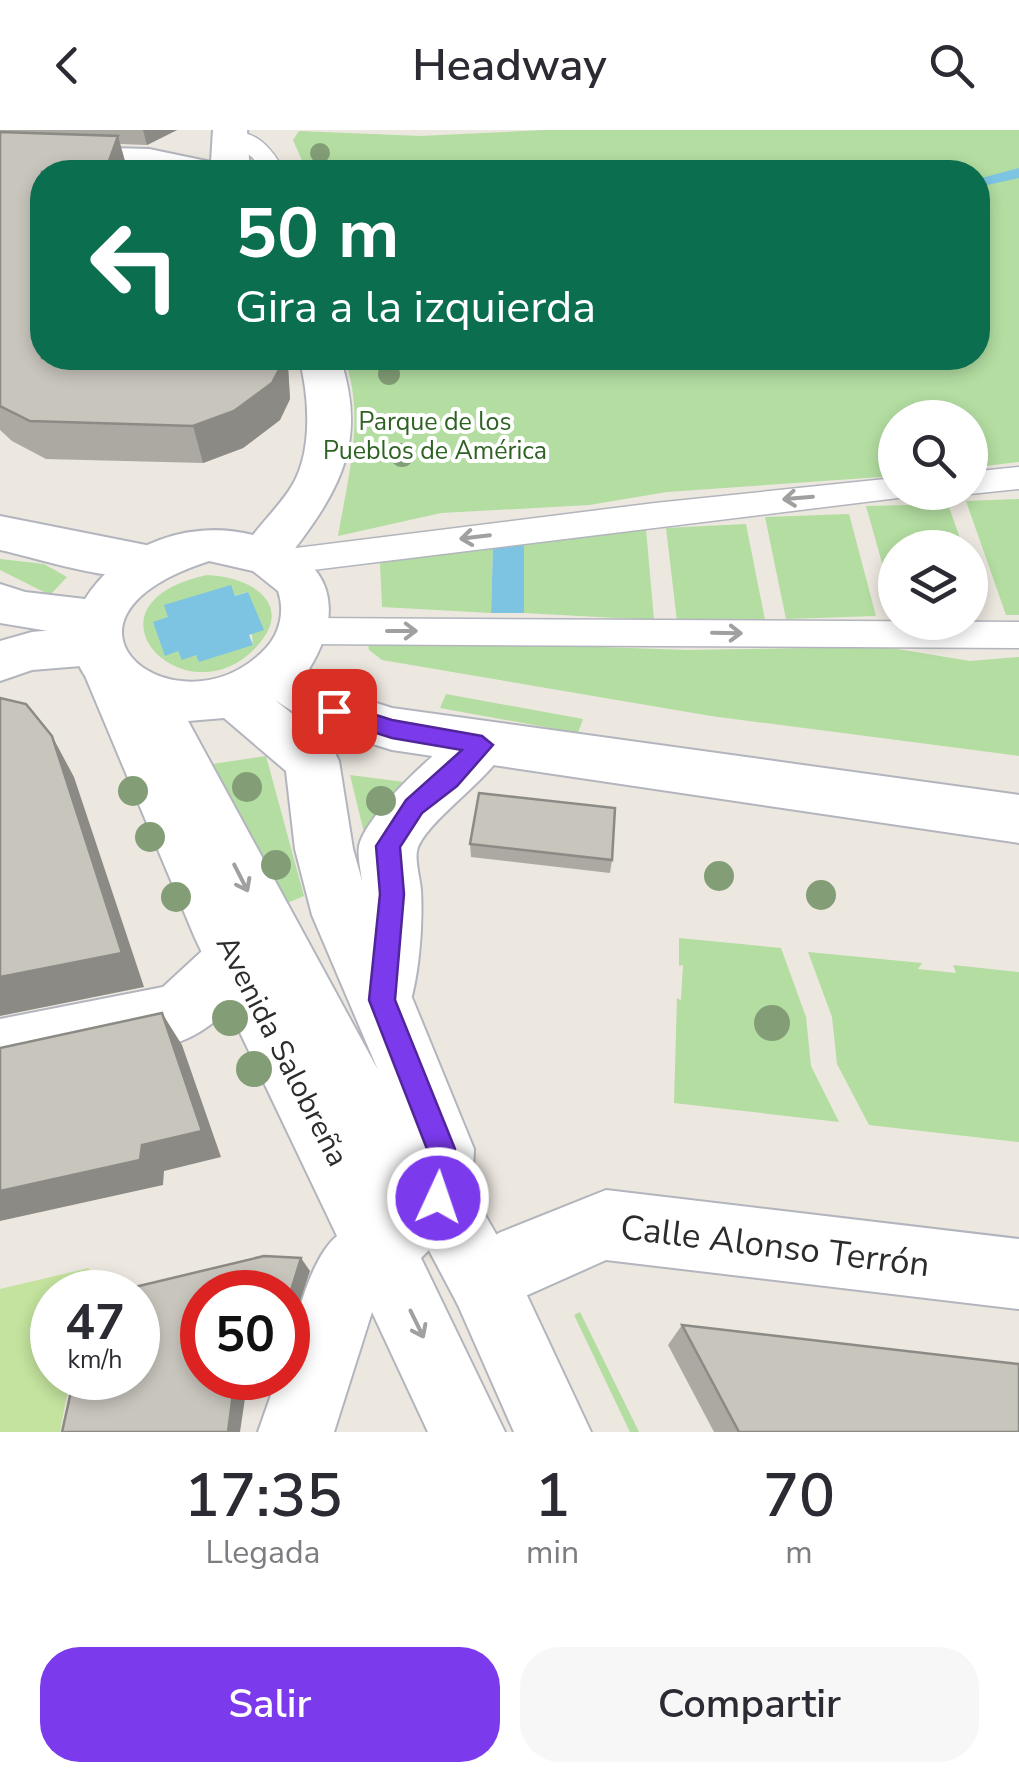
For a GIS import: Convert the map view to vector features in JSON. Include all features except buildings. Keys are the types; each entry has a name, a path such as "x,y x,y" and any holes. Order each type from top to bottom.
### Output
{"main road":[{"path":"229,160 230,130"},
{"path":"0,155 149,160"},
{"path":"272,558 315,486 330,418 325,370"},
{"path":"0,533 95,554 149,561"},
{"path":"0,602 112,657 176,702 254,684 293,653 304,631 307,605 298,582 272,558 238,546 208,544 149,561 126,576 108,596 112,657"},
{"path":"0,660 32,651 112,657"},
{"name":"Avenida Salobreña","path":"112,657 236,959 380,1247 467,1432"},
{"name":"Avenida Salobreña","path":"112,657 402,1180 438,1198 483,1280 553,1432"},
{"path":"254,684 392,729 482,745 1019,819"},
{"path":"254,684 312,761 324,850 342,914 382,1000 441,1149 438,1198 350,1270 296,1432"},
{"path":"382,1000 392,894 388,846 414,806 449,779 482,745"},
{"path":"0,1050 179,1013 236,959"},
{"name":"Calle Alonso Terrón","path":"483,1280 526,1257 606,1225 1019,1274"}],"lane":[{"path":"230,130 267,160"},
{"path":"988,481 1019,478"},
{"path":"272,558 878,492"},
{"path":"304,631 1019,636"}],"green space":[{"name":"Parque de los Pueblos de América","path":"545,130 1019,130 1019,462 988,466 988,400 878,400 878,477 667,492 589,505 441,513 338,536 354,424 347,370 990,370 990,160 302,160 293,140 299,131 420,136"},
{"path":"1019,499 1019,615 1006,615 988,564 988,530 976,530 969,510 988,510 988,500"},
{"path":"866,506 878,506 878,510 950,510 957,530 878,530 878,549"},
{"path":"849,514 876,616 786,619 765,517"},
{"path":"746,524 765,620 677,621 666,528"},
{"path":"646,529 654,620 524,613 524,543"},
{"path":"493,546 491,613 382,607 380,562"},
{"path":"0,559 44,564 67,577 50,595 0,570"},
{"path":"207,575 237,580 262,594 269,604 272,616 268,630 258,645 230,666 201,672 175,666 154,651 144,631 147,610 167,590","holes":["247,592 253,644 197,655 178,651 169,617"]},
{"path":"367,639 687,650 885,647 970,661 1019,657 1019,756 711,716 382,660 369,650"},
{"path":"446,694 583,719 578,733 440,708"},
{"path":"266,756 304,896 280,906 206,765"},
{"path":"350,775 412,783 369,853"},
{"path":"679,938 781,948 806,1017 811,1066 839,1122 674,1103 677,998 681,1000 683,965 679,966"},
{"path":"808,952 922,963 918,969 956,973 953,965 1019,972 1019,1142 869,1125 837,1064 832,1017"},
{"path":"30,1282 30,1400 66,1400 60,1432 0,1432 0,1289"},
{"path":"580,1312 639,1432 630,1432 574,1315"}],"water":[{"path":"524,543 524,613 491,613 493,546"},
{"path":"231,585 235,596 248,592 264,630 249,635 253,645 199,662 196,655 182,660 178,651 165,656 153,622 168,617 164,605"}],"waterway":[{"path":"990,181 1019,172"}],"route":[{"path":"334,711 392,729 482,745 449,779 414,806 388,846 392,894 382,1000 441,1149 438,1198"}]}
